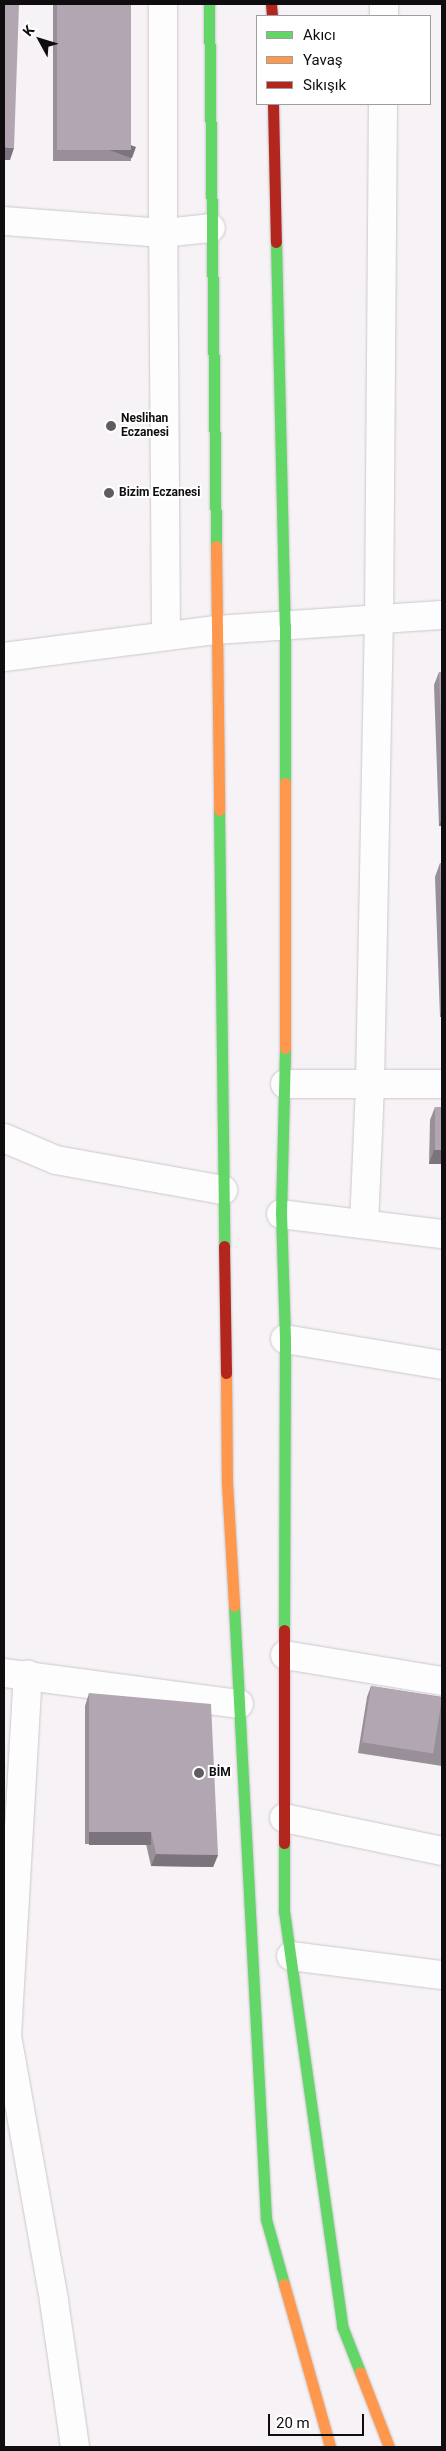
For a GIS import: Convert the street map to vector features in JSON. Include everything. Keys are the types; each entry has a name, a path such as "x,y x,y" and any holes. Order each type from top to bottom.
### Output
{"main road":[{"path":"209,4 227,1484 266,2219 330,2447"},
{"path":"273,105 285,626 285,1084 281,1214 284,1339 284,1912 342,2326 389,2447"}],"street":[{"path":"163,4 166,636"},
{"path":"364,1224 370,1084 379,620 383,105"},
{"path":"4,221 163,233 211,228"},
{"path":"4,657 216,630 442,615"},
{"path":"285,1084 442,1084"},
{"path":"4,1138 56,1160 223,1190"},
{"path":"281,1214 442,1234"},
{"path":"284,1339 442,1365"},
{"path":"285,1655 442,1681"},
{"path":"75,2447 54,2301 6,2036 16,1674 239,1704"},
{"path":"284,1818 442,1851"},
{"path":"291,1956 442,1975"}],"building":[{"path":"4,4 19,4 14,148 4,147"},
{"path":"57,4 131,4 131,150 57,150"},
{"path":"439,672 442,672 442,758"},
{"path":"440,863 442,863 442,934"},
{"path":"435,1107 442,1107 442,1150 435,1150"},
{"path":"371,1686 442,1697 433,1754 362,1742"},
{"path":"89,1693 211,1704 218,1855 156,1854 151,1832 89,1832"}],"traffic: fast":[{"path":"209,4 216,546"},
{"path":"276,242 285,626 285,783"},
{"path":"219,810 224,1246"},
{"path":"284,1630 285,1339 281,1214 285,1048"},
{"path":"234,1606 266,2219 284,2284"},
{"path":"284,1843 284,1911 342,2326 360,2372"}],"traffic: slow":[{"path":"216,546 219,810"},
{"path":"285,783 285,1048"},
{"path":"226,1373 227,1483 234,1606"},
{"path":"284,2284 330,2447"},
{"path":"360,2372 389,2447"}],"traffic: jam":[{"path":"271,4 272,15"},
{"path":"273,105 276,242"},
{"path":"224,1246 226,1373"},
{"path":"284,1630 284,1843"}],"place":[{"name":"Neslihan Eczanesi","path":"111,426"},
{"name":"Bizim Eczanesi","path":"109,493"},
{"name":"BİM","path":"199,1773"}]}
